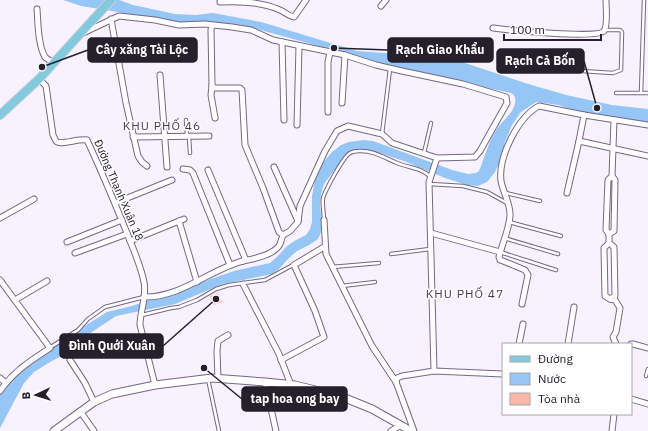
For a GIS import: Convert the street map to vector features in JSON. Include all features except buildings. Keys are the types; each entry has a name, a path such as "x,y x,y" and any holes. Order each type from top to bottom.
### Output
{"main road":[{"path":"0,115 39,79 111,0"}],"street":[{"path":"381,6 386,0"},
{"path":"493,28 532,32 590,34 603,32 606,30 606,0"},
{"path":"220,2 267,6 281,10 288,16 294,17 305,1"},
{"path":"37,9 40,41 46,58 53,63"},
{"path":"80,34 118,16 179,24 212,25 251,30 273,40 345,55 376,65 463,84 506,97 507,102 480,151 475,157 436,159 392,143 382,134 348,126 337,131 325,151 300,206 298,222 290,231 283,235 280,245 274,251 262,257 230,265 198,282 156,297 144,298"},
{"path":"111,19 133,137 138,156 147,166"},
{"path":"212,25 211,95 216,118"},
{"path":"282,42 284,120"},
{"path":"297,125 299,46"},
{"path":"328,112 328,62 330,52"},
{"path":"342,103 345,55"},
{"path":"160,75 166,137 167,167"},
{"name":"Đường Thạnh Xuân 18","path":"39,79 46,86 53,135 56,142 60,143 82,139 87,140 115,203 144,283 144,298 140,316"},
{"path":"212,85 214,88 240,88 242,90 244,145 263,188 279,232 283,235"},
{"path":"522,304 528,275 525,270 500,260 499,257 510,217 510,208 507,203 506,193 502,182 501,169 504,156 515,130 524,117 539,106 648,125"},
{"path":"567,193 584,115"},
{"path":"614,120 612,176 608,180 606,230 609,234 609,242 604,248 605,296 610,300 615,300 620,308 616,332 613,337 616,343"},
{"path":"133,137 210,136"},
{"path":"579,140 648,156"},
{"path":"434,372 429,184 436,159"},
{"path":"274,167 298,222"},
{"path":"183,170 190,170 193,172 230,265"},
{"path":"208,170 245,258 243,261"},
{"path":"115,203 172,180"},
{"path":"0,218 34,199"},
{"path":"67,242 122,220"},
{"path":"130,241 181,220 198,282"},
{"path":"324,220 324,247 326,254 372,346 396,382 414,431"},
{"path":"431,233 500,252"},
{"path":"75,253 127,234"},
{"path":"609,242 614,247 615,289 615,296 610,300"},
{"path":"281,360 324,337 315,311 294,265 324,247"},
{"path":"0,280 50,348 26,363 0,391"},
{"path":"15,300 47,281"},
{"path":"243,284 281,360 291,385"},
{"path":"568,343 574,307"},
{"path":"140,316 140,325 155,385"},
{"path":"520,343 523,324"},
{"path":"218,379 218,341 228,335"},
{"path":"632,344 648,348"},
{"path":"70,360 85,383 94,402"},
{"path":"396,382 397,378 402,376 434,372 502,374"},
{"path":"0,378 6,384"},
{"path":"54,431 94,402 112,394 155,385 218,379 291,385 340,396 358,402 411,431"},
{"path":"265,382 276,431"},
{"path":"632,398 648,404"},
{"path":"80,411 94,431"},
{"path":"612,431 614,415"},
{"path":"391,431 401,426"}],"lane":[{"path":"641,93 644,0"},
{"path":"505,66 613,73 618,72 621,70 622,32 620,30 606,30"},
{"path":"117,51 157,48"},
{"path":"382,134 390,68"},
{"path":"616,93 648,93"},
{"path":"186,120 190,153"},
{"path":"424,154 431,122"},
{"path":"324,220 323,198 340,167 350,153 359,151 385,156 397,163 424,171 430,177"},
{"path":"429,184 463,186 487,192 507,203"},
{"path":"506,193 540,201"},
{"path":"509,222 561,236"},
{"path":"504,238 558,254"},
{"path":"391,254 431,249"},
{"path":"500,252 556,270"},
{"path":"332,267 379,262"},
{"path":"140,316 171,308 179,308 229,285 243,284 272,277 294,265"},
{"path":"342,286 375,282"},
{"path":"50,348 78,330 88,319 105,307 144,298"},
{"path":"646,376 648,369"},
{"path":"208,379 219,431"}],"water":[{"path":"63,0 119,0 133,5 175,14 196,15 213,13 261,22 357,51 456,60 566,95 612,105 648,109 648,122 610,118 575,111 559,105 536,102 521,112 512,125 505,142 501,159 495,172 487,182 478,186 467,185 445,178 404,161 376,152 359,150 345,156 324,184 320,206 322,230 318,239 297,251 272,274 223,284 175,304 116,316 80,340 67,353 34,372 24,383 0,428 0,393 10,380 45,351 107,312 132,306 234,271 270,263 287,246 306,235 312,222 312,196 315,180 321,165 332,152 341,145 363,140 373,141 452,170 468,174 476,173 479,171 494,134 512,111 515,102 514,96 511,93 376,65 337,51 242,25 215,22 188,24 81,6"}],"place":[{"name":"Rạch Giao Khẩu","path":"334,48"},
{"name":"Cây xăng Tài Lộc","path":"42,67"},
{"name":"Rạch Cả Bốn","path":"597,108"},
{"name":"Đình Quới Xuân","path":"216,299"},
{"name":"tap hoa ong bay","path":"204,368"}],"district":[{"name":"KHU PHỐ 46","path":"162,126"},
{"name":"KHU PHỐ 47","path":"465,294"}]}
